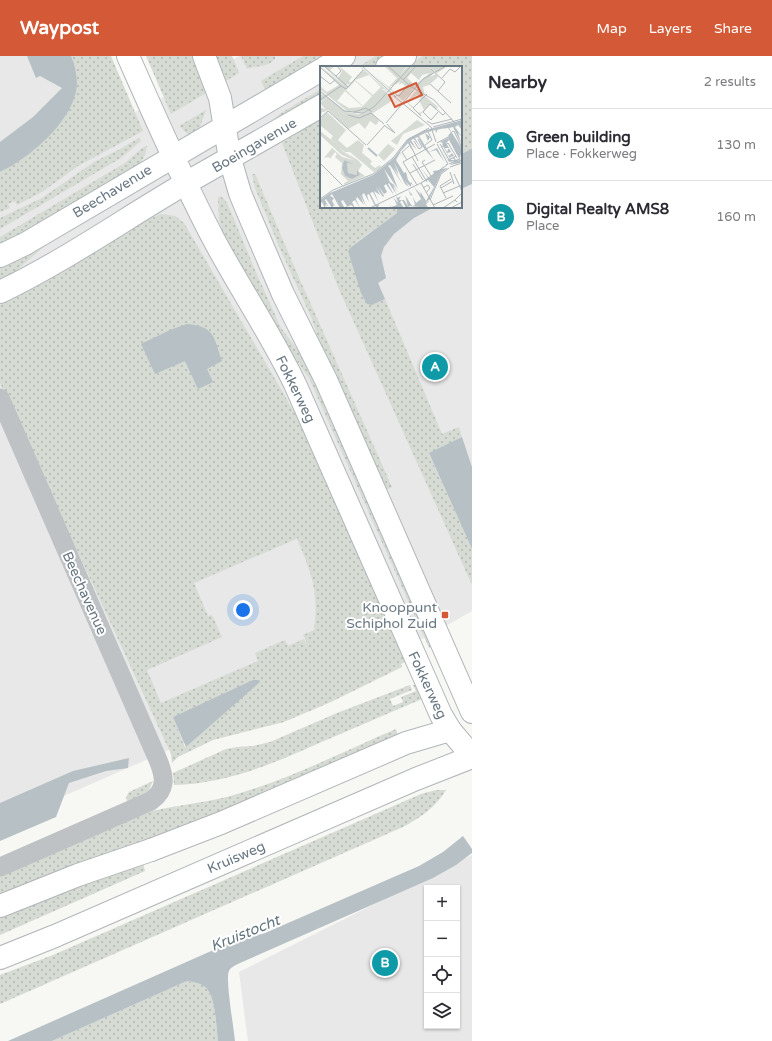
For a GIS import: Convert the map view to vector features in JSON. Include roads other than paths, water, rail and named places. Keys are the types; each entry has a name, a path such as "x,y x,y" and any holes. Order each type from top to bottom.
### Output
{"main road":[{"name":"Fokkerweg","path":"128,56 213,238 295,384 428,688 450,730 472,756"},
{"name":"Fokkerweg","path":"204,56 220,98 230,159 240,193 272,270 291,312 326,380 472,712"},
{"path":"328,66 344,56"},
{"path":"389,66 405,56"},
{"path":"225,127 320,71"},
{"name":"Boeingavenue","path":"186,183 320,107"},
{"name":"Beechavenue","path":"0,256 25,244 173,155 225,127"},
{"path":"0,292 23,281 186,183"},
{"path":"0,906 78,875 209,828 406,743 472,724"},
{"name":"Kruisweg","path":"0,958 62,933 472,756"}],"street":[{"name":"Beechavenue","path":"0,398 162,770 164,781 159,794 152,800 137,808 0,867"}],"place":[{"name":"Green building","path":"435,367"},
{"name":"Knooppunt Schiphol Zuid","path":"445,615"},
{"name":"Digital Realty AMS8","path":"385,963"}],"water label":[{"name":"Kruistocht","path":"245,933"}]}
